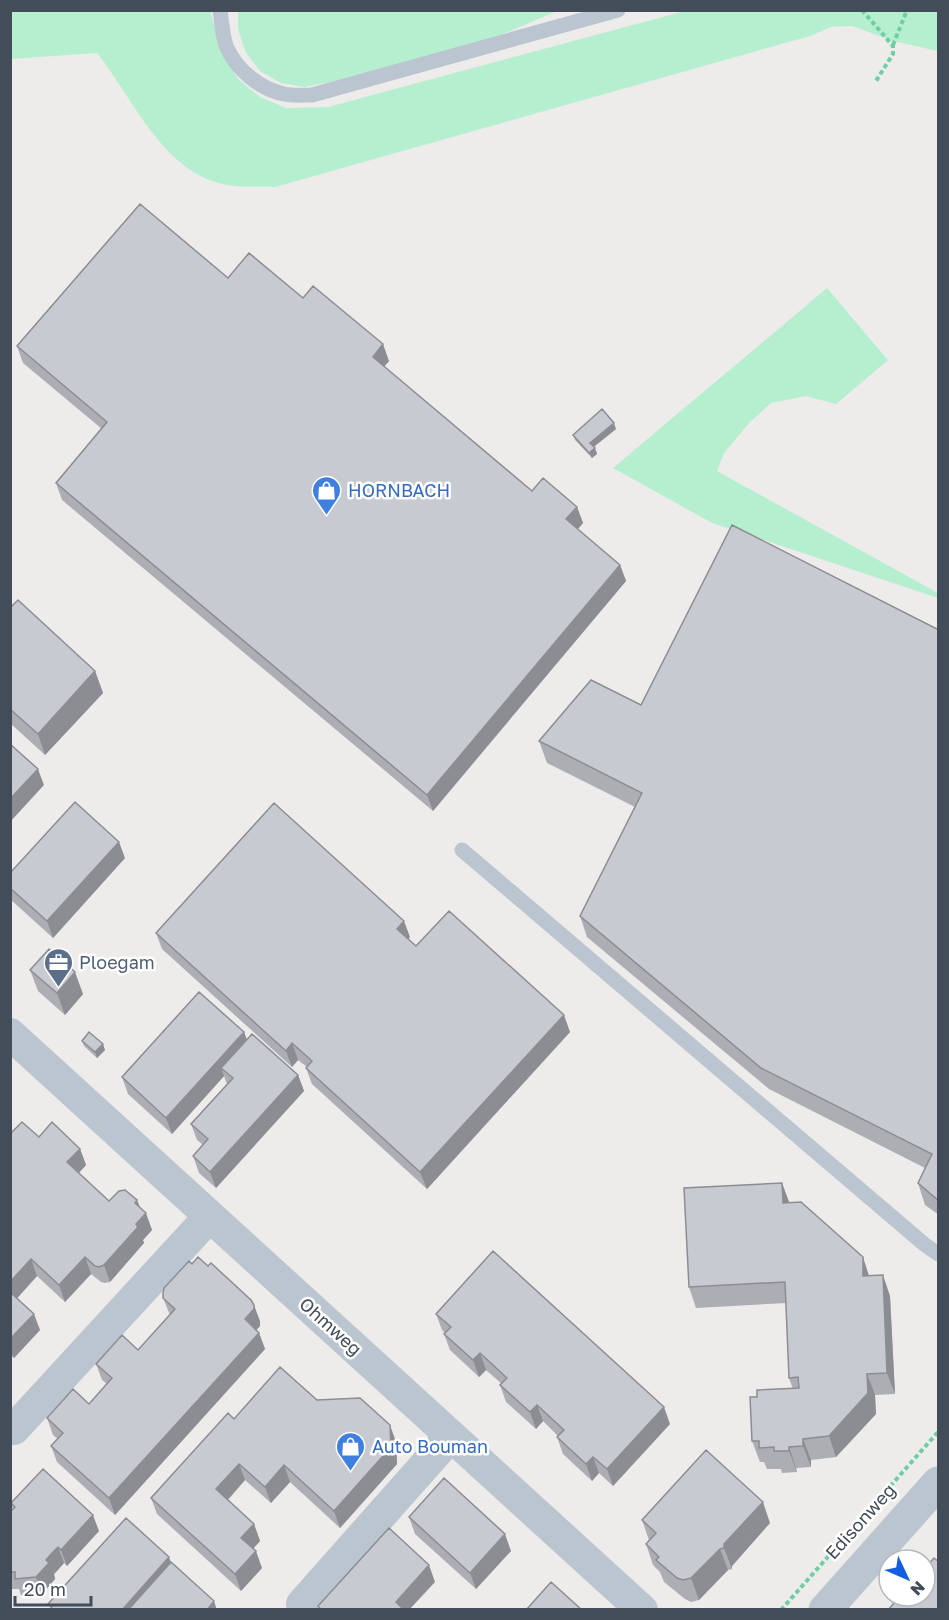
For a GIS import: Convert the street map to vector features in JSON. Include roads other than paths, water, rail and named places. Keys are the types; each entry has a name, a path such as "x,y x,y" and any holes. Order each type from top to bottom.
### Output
{"street":[{"name":"Ohmweg","path":"10,1034 642,1610"},
{"path":"14,1429 210,1216"},
{"path":"299,1607 451,1436"},
{"name":"Edisonweg","path":"825,1610 939,1483"}],"lane":[{"path":"220,10 226,47 238,66 253,80 269,90 286,95 312,95 618,10"},
{"path":"462,850 924,1244 939,1254"}],"place":[{"name":"HORNBACH","path":"327,516"},
{"name":"Ploegam","path":"58,988"},
{"name":"Auto Bouman","path":"351,1472"}]}
